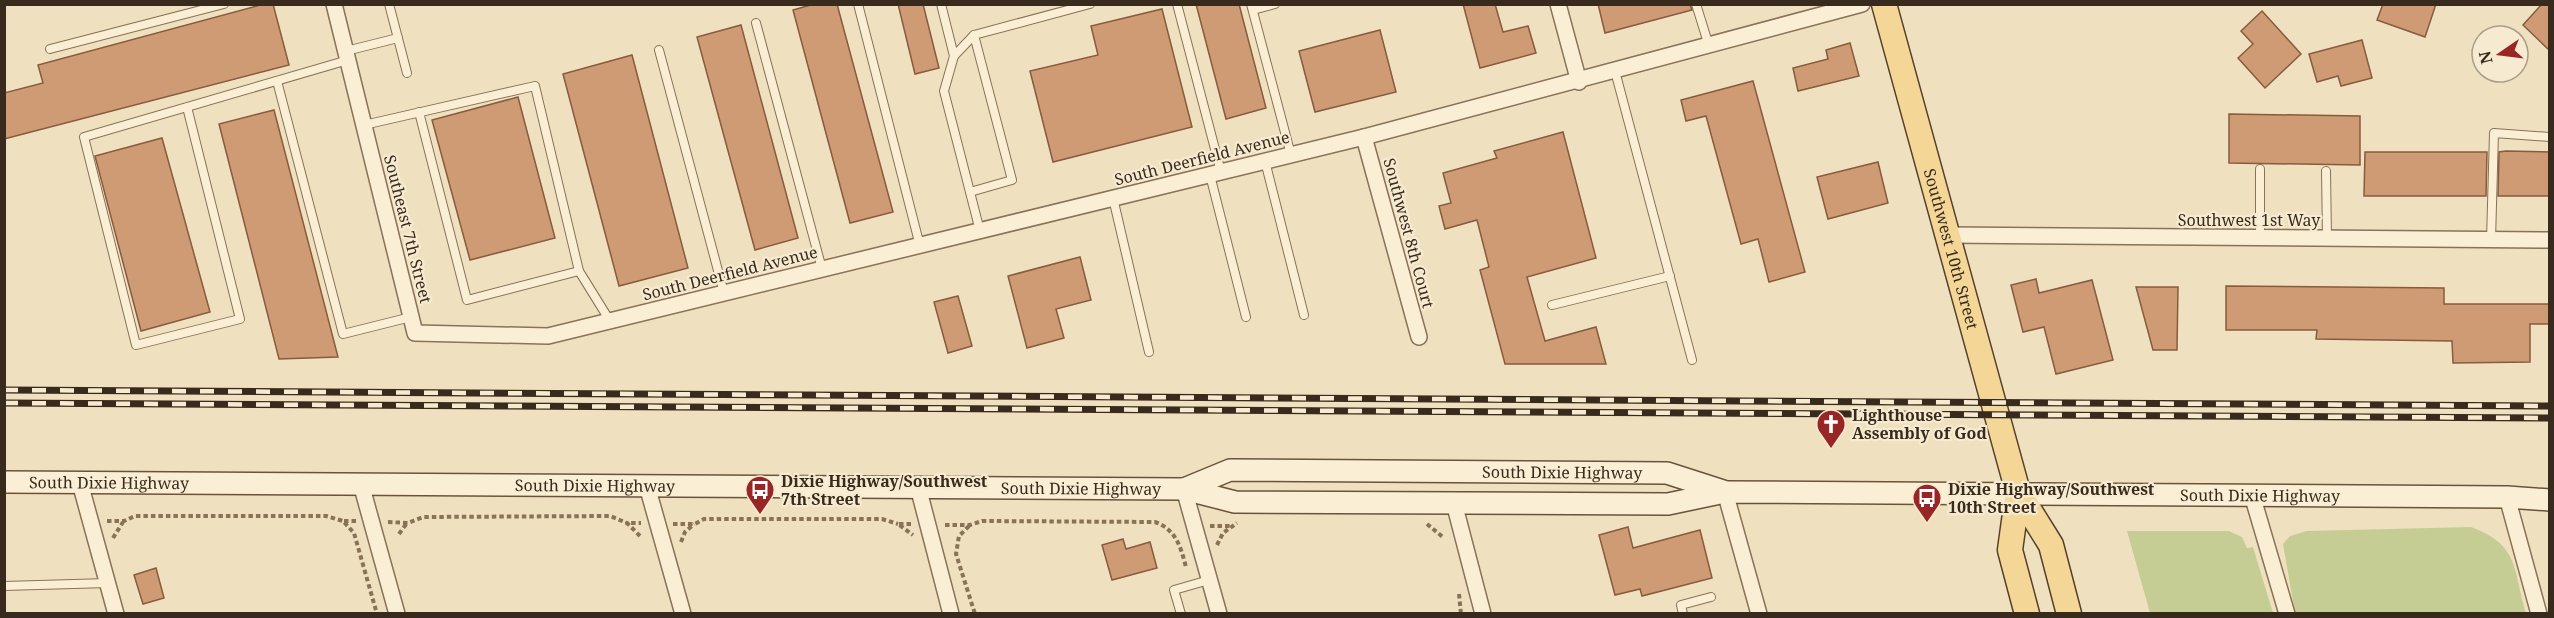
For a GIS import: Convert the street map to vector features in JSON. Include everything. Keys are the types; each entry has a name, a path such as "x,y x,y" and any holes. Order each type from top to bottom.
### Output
{"main road":[{"name":"Southwest 10th Street","path":"1884,4 2018,492 2051,545 2069,614"},
{"name":"South Dixie Highway","path":"1184,489 1230,470 1242,470 1667,473 1725,492"},
{"name":"South Dixie Highway","path":"4,482 1184,489 1235,502 1668,504 1725,492 2018,492 2507,497 2550,500"},
{"name":"Southwest 10th Street","path":"2018,492 2010,550 2027,614"},
{"name":"South Dixie Highway","path":"2507,497 2550,493"}],"street":[{"name":"Southeast 7th Street","path":"334,4 415,333 548,336"},
{"path":"1558,4 1579,82"},
{"name":"South Deerfield Avenue","path":"548,336 1364,137 1579,82 1862,4"},
{"name":"Southwest 8th Court","path":"1364,137 1419,337"},
{"name":"Southwest 1st Way","path":"1947,235 2550,240"},
{"path":"80,483 116,614"},
{"path":"361,484 397,614"},
{"path":"647,486 683,614"},
{"path":"918,488 951,614"},
{"path":"1184,489 1219,614"},
{"path":"1725,492 1759,614"},
{"path":"2252,495 2287,614"},
{"path":"2507,497 2539,614"},
{"path":"1454,503 1484,614"}],"lane":[{"path":"50,49 224,4"},
{"path":"389,4 407,73"},
{"path":"858,4 920,246"},
{"path":"941,4 954,56"},
{"path":"980,231 944,91 954,56 974,35 1090,4"},
{"path":"1177,4 1246,317"},
{"path":"1275,4 1252,7 1291,155"},
{"path":"1696,4 1708,46"},
{"path":"756,23 822,269"},
{"path":"970,192 1012,180 974,35"},
{"path":"187,106 240,320 136,345 84,137 187,106 277,81 398,38"},
{"path":"660,50 724,293"},
{"path":"1615,71 1692,360"},
{"path":"277,81 343,334 411,317"},
{"path":"364,125 535,86 579,270 610,321"},
{"path":"419,112 467,300 579,270"},
{"path":"2491,240 2494,133 2550,137"},
{"path":"1265,161 1304,315"},
{"path":"2260,169 2260,238"},
{"path":"2326,171 2326,238"},
{"path":"1113,198 1149,351"},
{"path":"1552,305 1670,276"},
{"path":"1181,614 1174,590 1209,580"},
{"path":"4,586 108,584"},
{"path":"1683,614 1681,605 1711,597"}],"path":[{"path":"91,521 124,521 135,516 326,516 344,521 408,523 423,517 610,516 627,523 695,524 704,519 882,519 898,524 911,533 917,542"},
{"path":"344,521 354,533 377,614"},
{"path":"898,524 970,525 982,521 1155,522 1164,525 1173,534 1181,548 1191,585"},
{"path":"1217,551 1223,532 1240,521"},
{"path":"399,534 408,523"},
{"path":"627,523 640,536"},
{"path":"1421,523 1432,526 1448,542"},
{"path":"970,525 959,536 956,554 975,614"},
{"path":"1459,593 1461,614"}],"green space":[{"path":"2471,527 2487,534 2507,551 2516,572 2526,613 2295,613 2283,544 2290,536 2307,531"},
{"path":"2127,531 2229,531 2242,537 2247,548 2253,547 2273,613 2150,613"}],"building":[{"path":"264,4 273,4 289,65 4,139 4,93 43,83 38,65"},
{"path":"814,4 837,4 893,212 850,223 793,10"},
{"path":"898,4 923,4 939,68 915,74"},
{"path":"1196,4 1239,4 1266,108 1226,119"},
{"path":"1463,4 1495,4 1503,32 1528,26 1536,53 1480,68"},
{"path":"1598,4 1690,4 1692,10 1605,33"},
{"path":"2383,4 2436,4 2425,37 2377,20"},
{"path":"2542,4 2550,4 2550,51 2530,32 2530,24 2524,24"},
{"path":"1162,9 1192,127 1053,162 1030,71 1098,55 1091,26"},
{"path":"2262,11 2301,54 2265,88 2238,58 2253,44 2241,31"},
{"path":"741,25 798,238 755,250 697,37"},
{"path":"1380,30 1396,92 1315,112 1299,51"},
{"path":"2362,40 2372,78 2341,86 2338,76 2317,82 2309,54"},
{"path":"1850,43 1859,76 1798,91 1793,68 1828,59 1826,50"},
{"path":"632,55 688,268 619,286 563,74"},
{"path":"1753,81 1805,272 1769,282 1758,239 1741,244 1706,116 1686,121 1681,100"},
{"path":"518,97 555,238 470,260 432,120"},
{"path":"274,110 338,357 279,359 219,124"},
{"path":"2229,114 2360,116 2360,165 2229,163"},
{"path":"1563,132 1596,258 1527,277 1545,341 1596,327 1606,364 1505,364 1480,270 1489,267 1477,220 1445,229 1439,206 1451,203 1443,173 1497,158 1494,151"},
{"path":"162,138 210,312 141,331 95,156"},
{"path":"2365,152 2487,152 2486,196 2364,196"},
{"path":"2499,152 2550,152 2550,196 2498,196"},
{"path":"1878,162 1888,203 1828,219 1817,177"},
{"path":"1080,257 1091,300 1056,309 1064,338 1027,348 1008,276"},
{"path":"2036,279 2039,293 2092,280 2113,360 2056,374 2044,327 2023,332 2011,285"},
{"path":"2226,286 2444,288 2444,304 2550,304 2550,324 2530,324 2530,362 2453,363 2452,341 2316,339 2317,330 2226,330"},
{"path":"2136,287 2178,287 2177,350 2153,350"},
{"path":"958,296 972,346 948,353 934,302"},
{"path":"1628,527 1633,548 1700,530 1712,578 1642,596 1640,589 1615,595 1599,535"},
{"path":"1123,539 1126,549 1150,542 1157,568 1112,580 1102,545"},
{"path":"156,568 164,598 143,604 134,575"}],"railway":[{"path":"4,390 2550,406"},
{"path":"4,403 2550,418"}],"place":[{"name":"Lighthouse Assembly of God","path":"1831,450"},
{"name":"Dixie Highway/Southwest 7th Street","path":"760,516"},
{"name":"Dixie Highway/Southwest 10th Street","path":"1927,524"}]}
